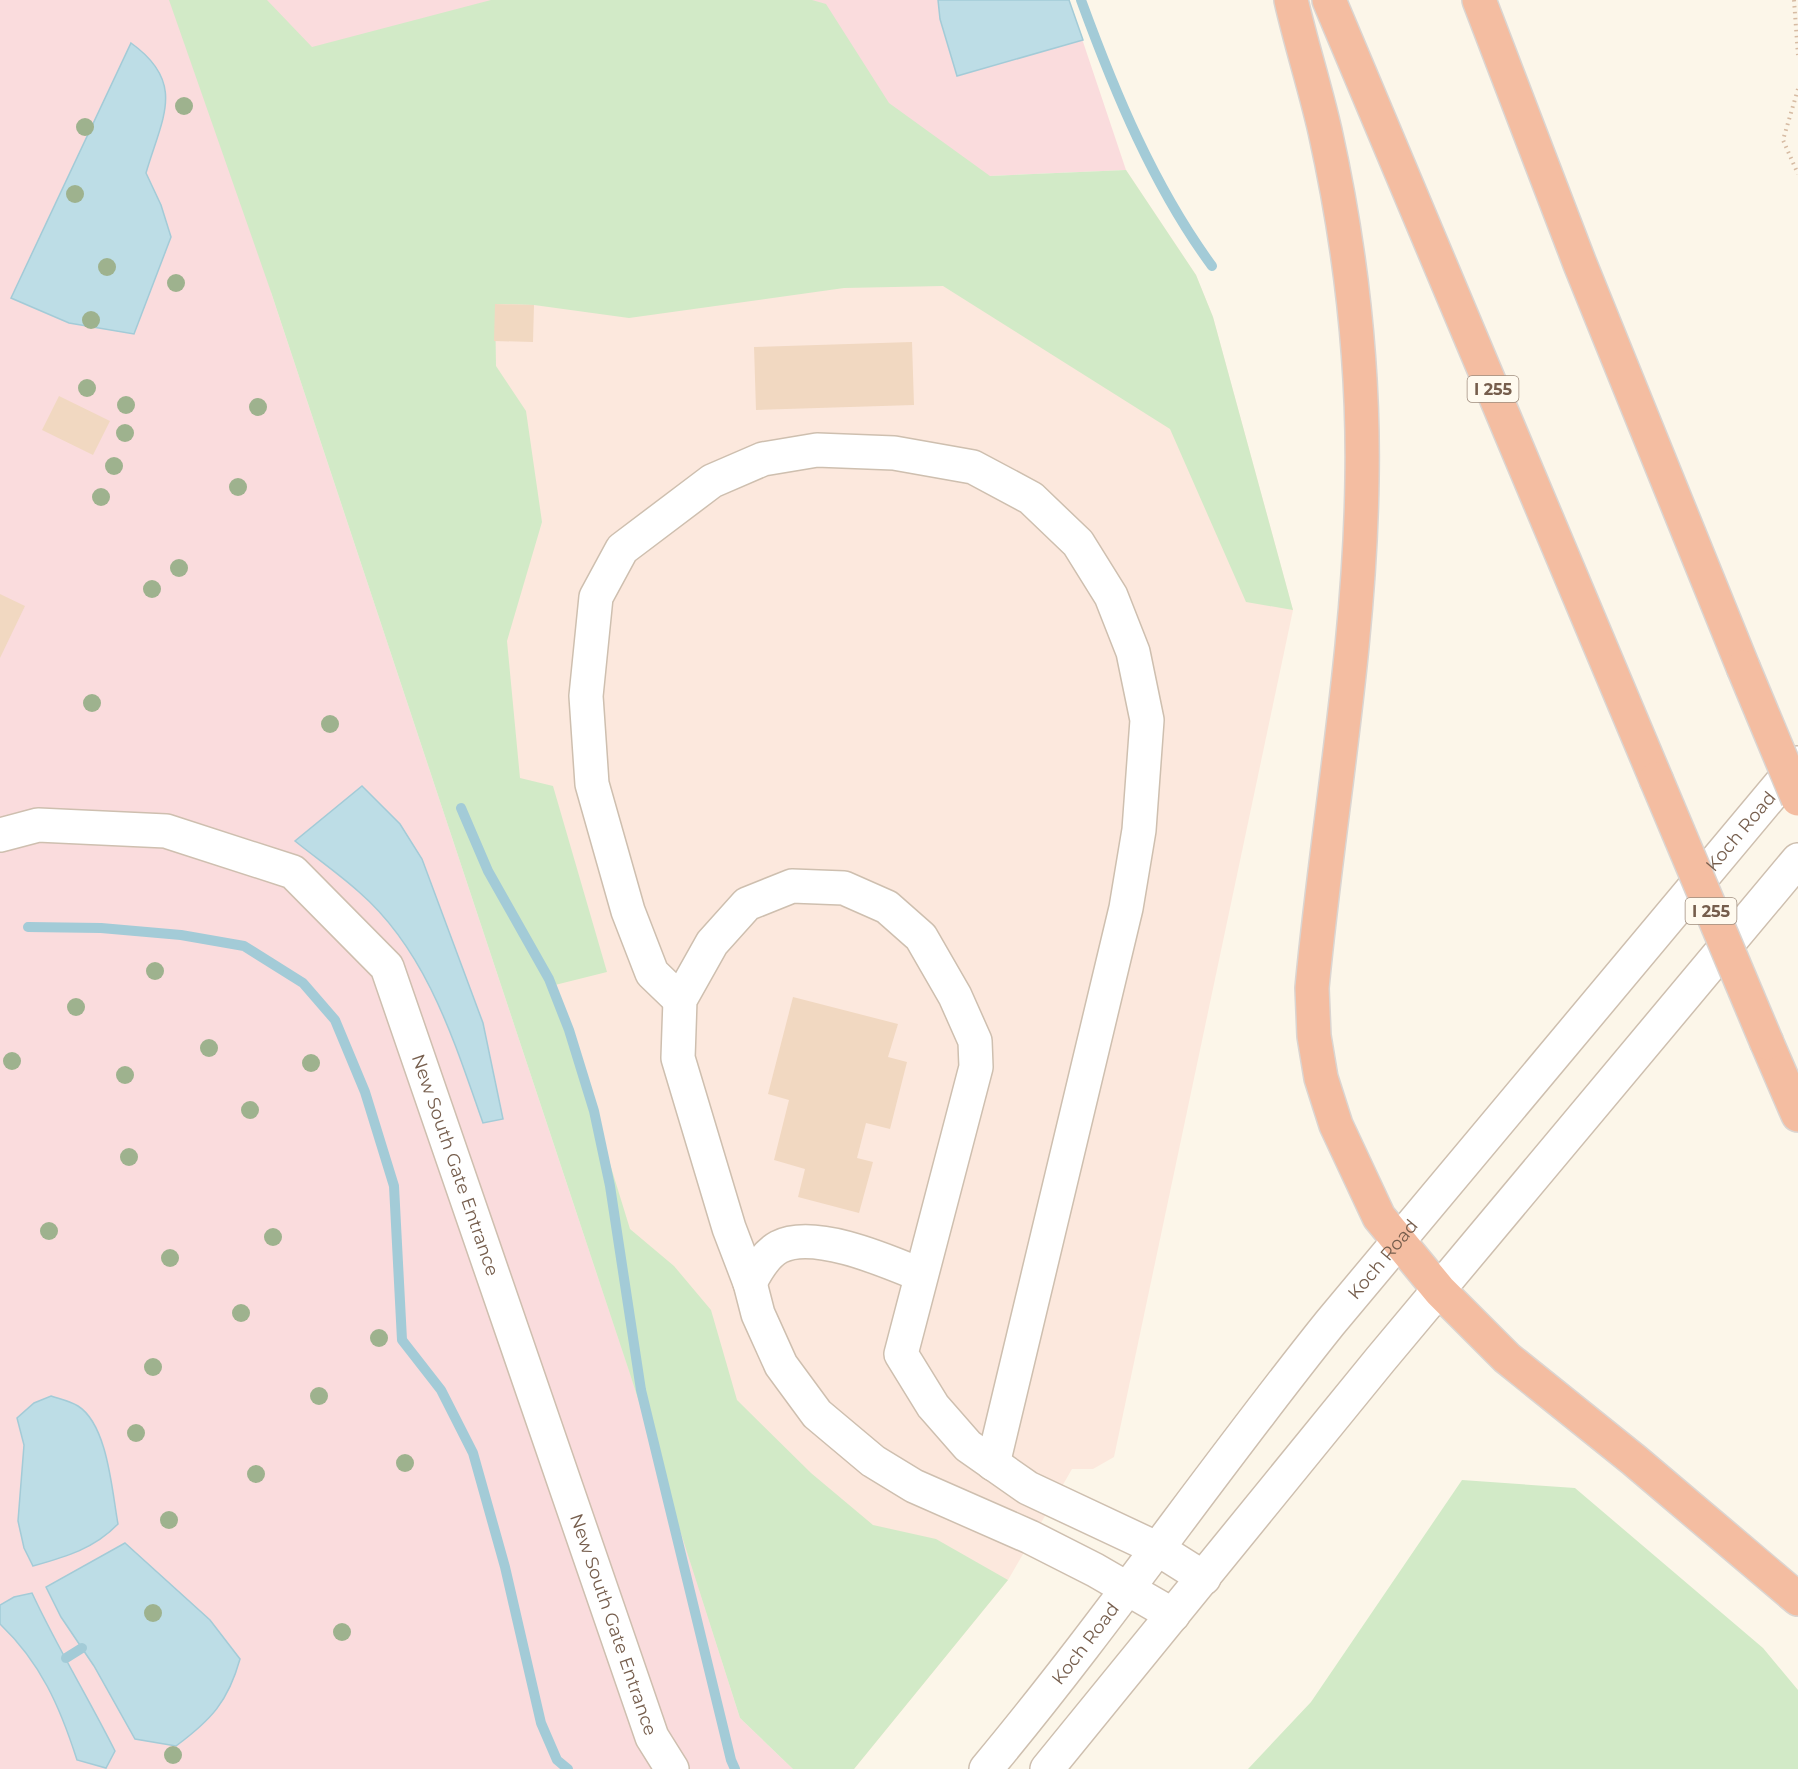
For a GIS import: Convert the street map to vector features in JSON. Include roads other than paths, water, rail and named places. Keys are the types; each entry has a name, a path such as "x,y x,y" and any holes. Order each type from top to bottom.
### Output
{"highway":[{"path":"1291,0 1325,131 1344,232 1356,342 1361,432 1362,479 1354,640 1320,900 1312,988 1314,1036 1321,1078 1336,1125 1379,1217 1440,1291 1507,1358 1634,1460 1798,1599"},
{"name":"I 255","path":"1329,0 1798,1115"},
{"path":"1479,0 1580,264 1798,799"}],"street":[{"path":"680,1000 652,973 627,911 592,784 586,696 596,597 622,549 712,481 763,459 817,450 894,453 973,467 1031,498 1078,543 1111,596 1132,652 1147,720 1139,830 1126,908 993,1464"},
{"name":"Koch Road","path":"986,1769 1129,1588 1262,1408 1398,1241 1798,763"},
{"name":"New South Gate Entrance","path":"0,835 39,825 166,831 293,872 387,967 652,1737 672,1769"},
{"path":"1047,1769 1380,1360 1798,860"},
{"path":"1173,1615 1129,1588 1030,1538 914,1486 873,1461 817,1414 781,1365 758,1314 750,1283 729,1228 678,1058 680,1000 712,943 747,904 792,886 844,888 887,906 921,937 955,996 975,1041 976,1067 902,1354 933,1406 968,1446 1029,1488 1158,1549 1204,1578"},
{"path":"750,1283 758,1268 778,1247 802,1241 837,1246 880,1258 921,1275"}],"water":[{"path":"938,0 1069,0 1083,40 957,76 940,19"},
{"path":"131,43 148,58 159,72 165,87 166,102 163,118 146,173 161,205 171,237 134,334 69,323 11,298"},
{"path":"362,786 400,824 422,859 483,1023 503,1119 483,1123 436,999 403,941 383,916 359,892 295,841"},
{"path":"51,1396 78,1406 88,1415 96,1428 107,1460 118,1524 89,1546 33,1566 24,1548 18,1521 24,1445 17,1418 34,1403"},
{"path":"125,1543 210,1620 240,1659 230,1687 217,1709 176,1746 135,1739 94,1666 61,1617 46,1587"},
{"path":"32,1593 115,1751 106,1768 77,1760 64,1722 48,1687 27,1654 0,1624 0,1605 14,1597"}],"waterway":[{"path":"1081,0 1122,104 1154,172 1191,236 1212,266"},
{"path":"461,808 488,871 549,979 569,1030 594,1111 610,1186 641,1390 735,1769"},
{"path":"28,927 101,928 181,935 244,946 303,983 335,1020 365,1092 394,1186 402,1340 441,1390 473,1453 505,1567 541,1723 557,1760 568,1769"},
{"path":"66,1658 82,1648"}]}
